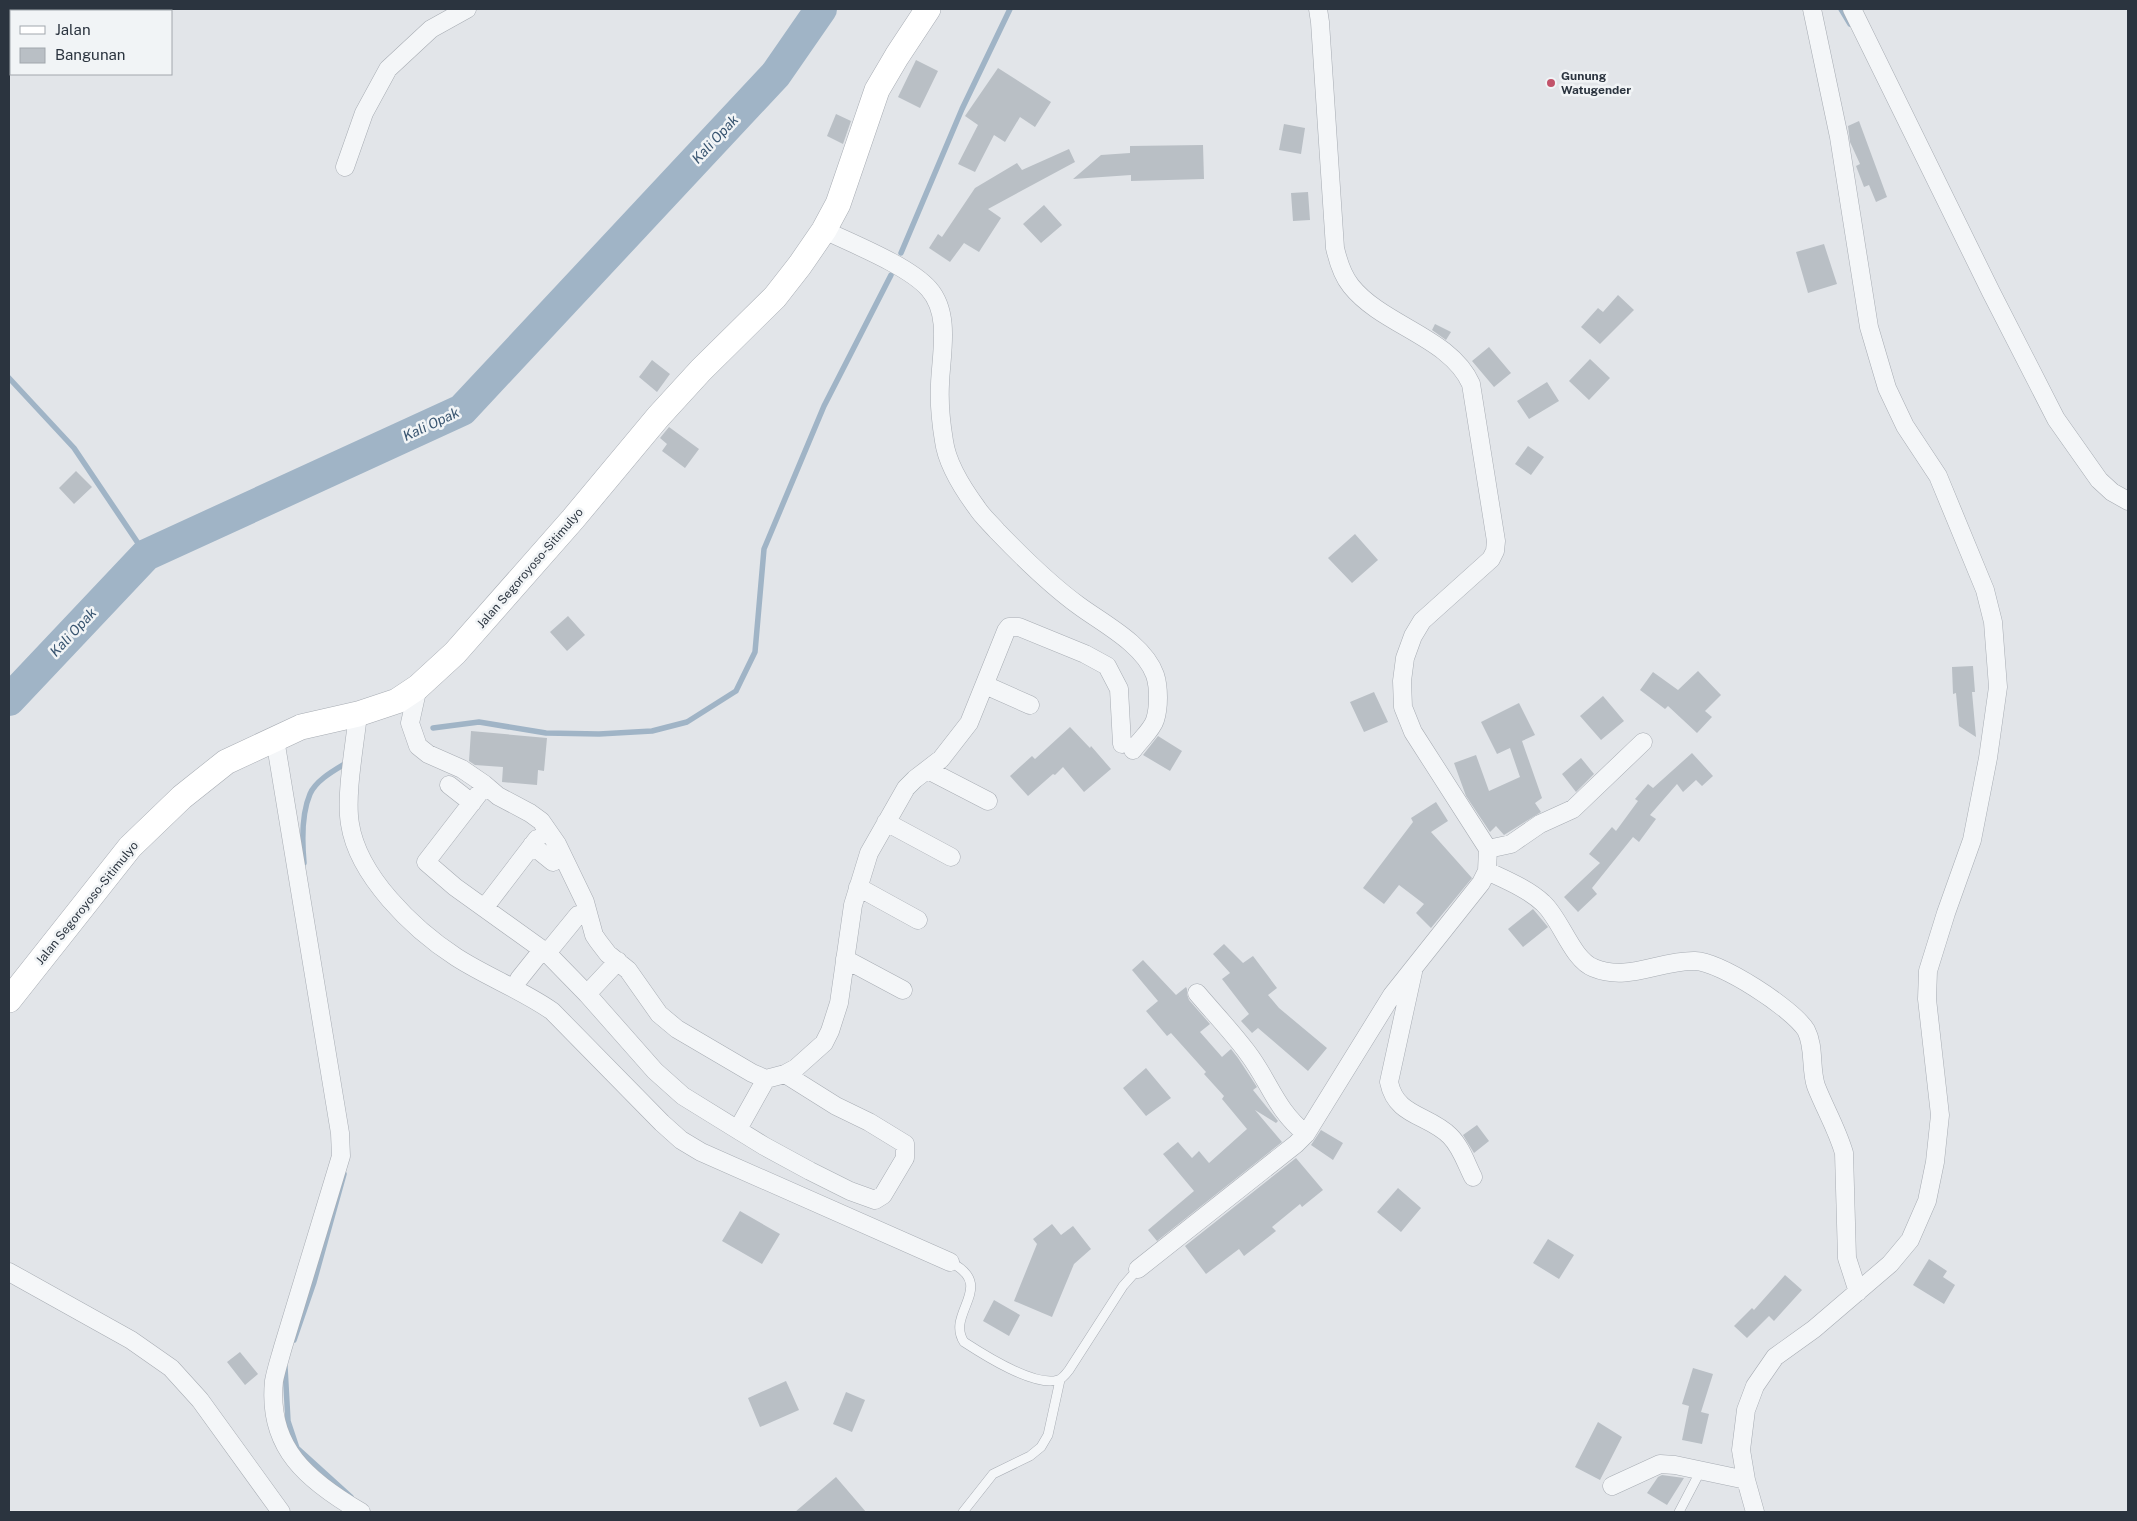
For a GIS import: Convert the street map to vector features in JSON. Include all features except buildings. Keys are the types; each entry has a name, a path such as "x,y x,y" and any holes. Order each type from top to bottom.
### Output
{"main road":[{"name":"Jalan Segoroyoso-Sitimulyo","path":"9,1000 130,847 182,797 226,762 301,727 358,714 397,701 418,687 455,653 573,519 658,416 701,370 775,297 800,265 824,230 838,204 877,90 928,9"}],"street":[{"path":"345,167 364,114 388,70 431,29 466,9"},
{"path":"1138,1269 1296,1144 1306,1134 1384,1007 1481,883 1487,871 1488,849 1412,732 1403,707 1402,681 1405,658 1410,643 1422,621 1491,558 1495,551 1496,542 1471,384 1465,372 1448,355 1363,299 1350,285 1339,264 1335,248 1318,9"},
{"path":"1755,1512 1746,1480 1742,1450 1746,1410 1755,1386 1776,1357 1890,1264 1910,1240 1927,1201 1935,1162 1940,1115 1927,999 1928,971 1972,840 1988,758 1998,687 1993,622 1985,590 1938,476 1905,426 1887,388 1869,327 1839,138 1812,9"},
{"path":"1852,9 1991,292 2056,419 2098,480 2112,492 2128,501"},
{"path":"418,687 410,723 418,746 428,754 462,769 498,796 541,821 557,844 585,902 594,934 604,950 628,970 653,1007 671,1025 752,1073 766,1079 785,1074 796,1068 813,1055 824,1043 839,1003 849,927 858,887 869,853 906,788 941,759 969,722 1006,631 1009,628 1019,627 1085,654 1107,666 1119,689 1127,747 1155,721 1158,698 1155,675 1139,651 1036,571 977,510 956,474 944,444 940,386 943,330 939,308 930,290 909,272 824,230"},
{"path":"985,685 1030,705"},
{"path":"358,714 350,796 350,821 354,844 366,869 389,898 432,940 457,958 537,1000 552,1011 681,1140 701,1152 950,1262"},
{"path":"275,739 340,1133 341,1156 274,1379 273,1403 276,1425 285,1446 307,1475 336,1497 361,1512"},
{"path":"1488,849 1511,844 1540,824 1573,809 1642,742"},
{"path":"928,770 988,800"},
{"path":"448,785 476,798 426,862 456,887 545,951 587,994 655,1071 683,1096 764,1146 850,1191 875,1200 884,1195 905,1158 905,1144 869,1122 836,1106 785,1074"},
{"path":"886,822 951,857"},
{"path":"485,908 534,842 553,862"},
{"path":"1487,871 1544,903 1580,957 1591,967 1606,972 1623,974 1678,962 1696,961 1716,965 1768,997 1798,1020 1806,1031 1811,1047 1816,1085 1840,1137 1844,1153 1847,1258 1858,1292"},
{"path":"858,887 918,920"},
{"path":"519,979 578,915"},
{"path":"845,958 903,990"},
{"path":"587,994 618,961"},
{"path":"1414,967 1388,1082 1391,1095 1402,1107 1449,1135 1457,1144 1473,1177"},
{"path":"1197,993 1247,1052 1263,1075 1280,1108 1306,1134"},
{"path":"738,1129 766,1079"},
{"path":"9,1272 131,1340 171,1368 200,1400 281,1512"},
{"path":"1612,1486 1660,1464 1675,1465 1746,1480"}],"lane":[{"path":"950,1262 968,1275 971,1286 970,1297 959,1326 959,1335 964,1342 1025,1375 1042,1380 1060,1380"},
{"path":"963,1512 987,1480 994,1474 1030,1456 1040,1447 1048,1435 1060,1380 1069,1370 1123,1286 1138,1269"},
{"path":"1679,1512 1701,1470"}],"waterway":[{"name":"Kali Opak","path":"9,700 146,555 462,410 776,74 821,9"},
{"path":"901,253 962,109 1010,9"},
{"path":"1841,9 1850,24"},
{"path":"433,728 479,722 546,733 599,734 652,731 687,722 736,691 755,652 764,549 824,406 891,275"},
{"path":"9,378 74,448 146,555"},
{"path":"304,863 304,819 310,794 321,780 348,762"},
{"path":"294,1340 314,1282 344,1174"},
{"path":"285,1367 288,1421 297,1448 351,1497"}],"place":[{"name":"Gunung Watugender","path":"1551,83"}]}
